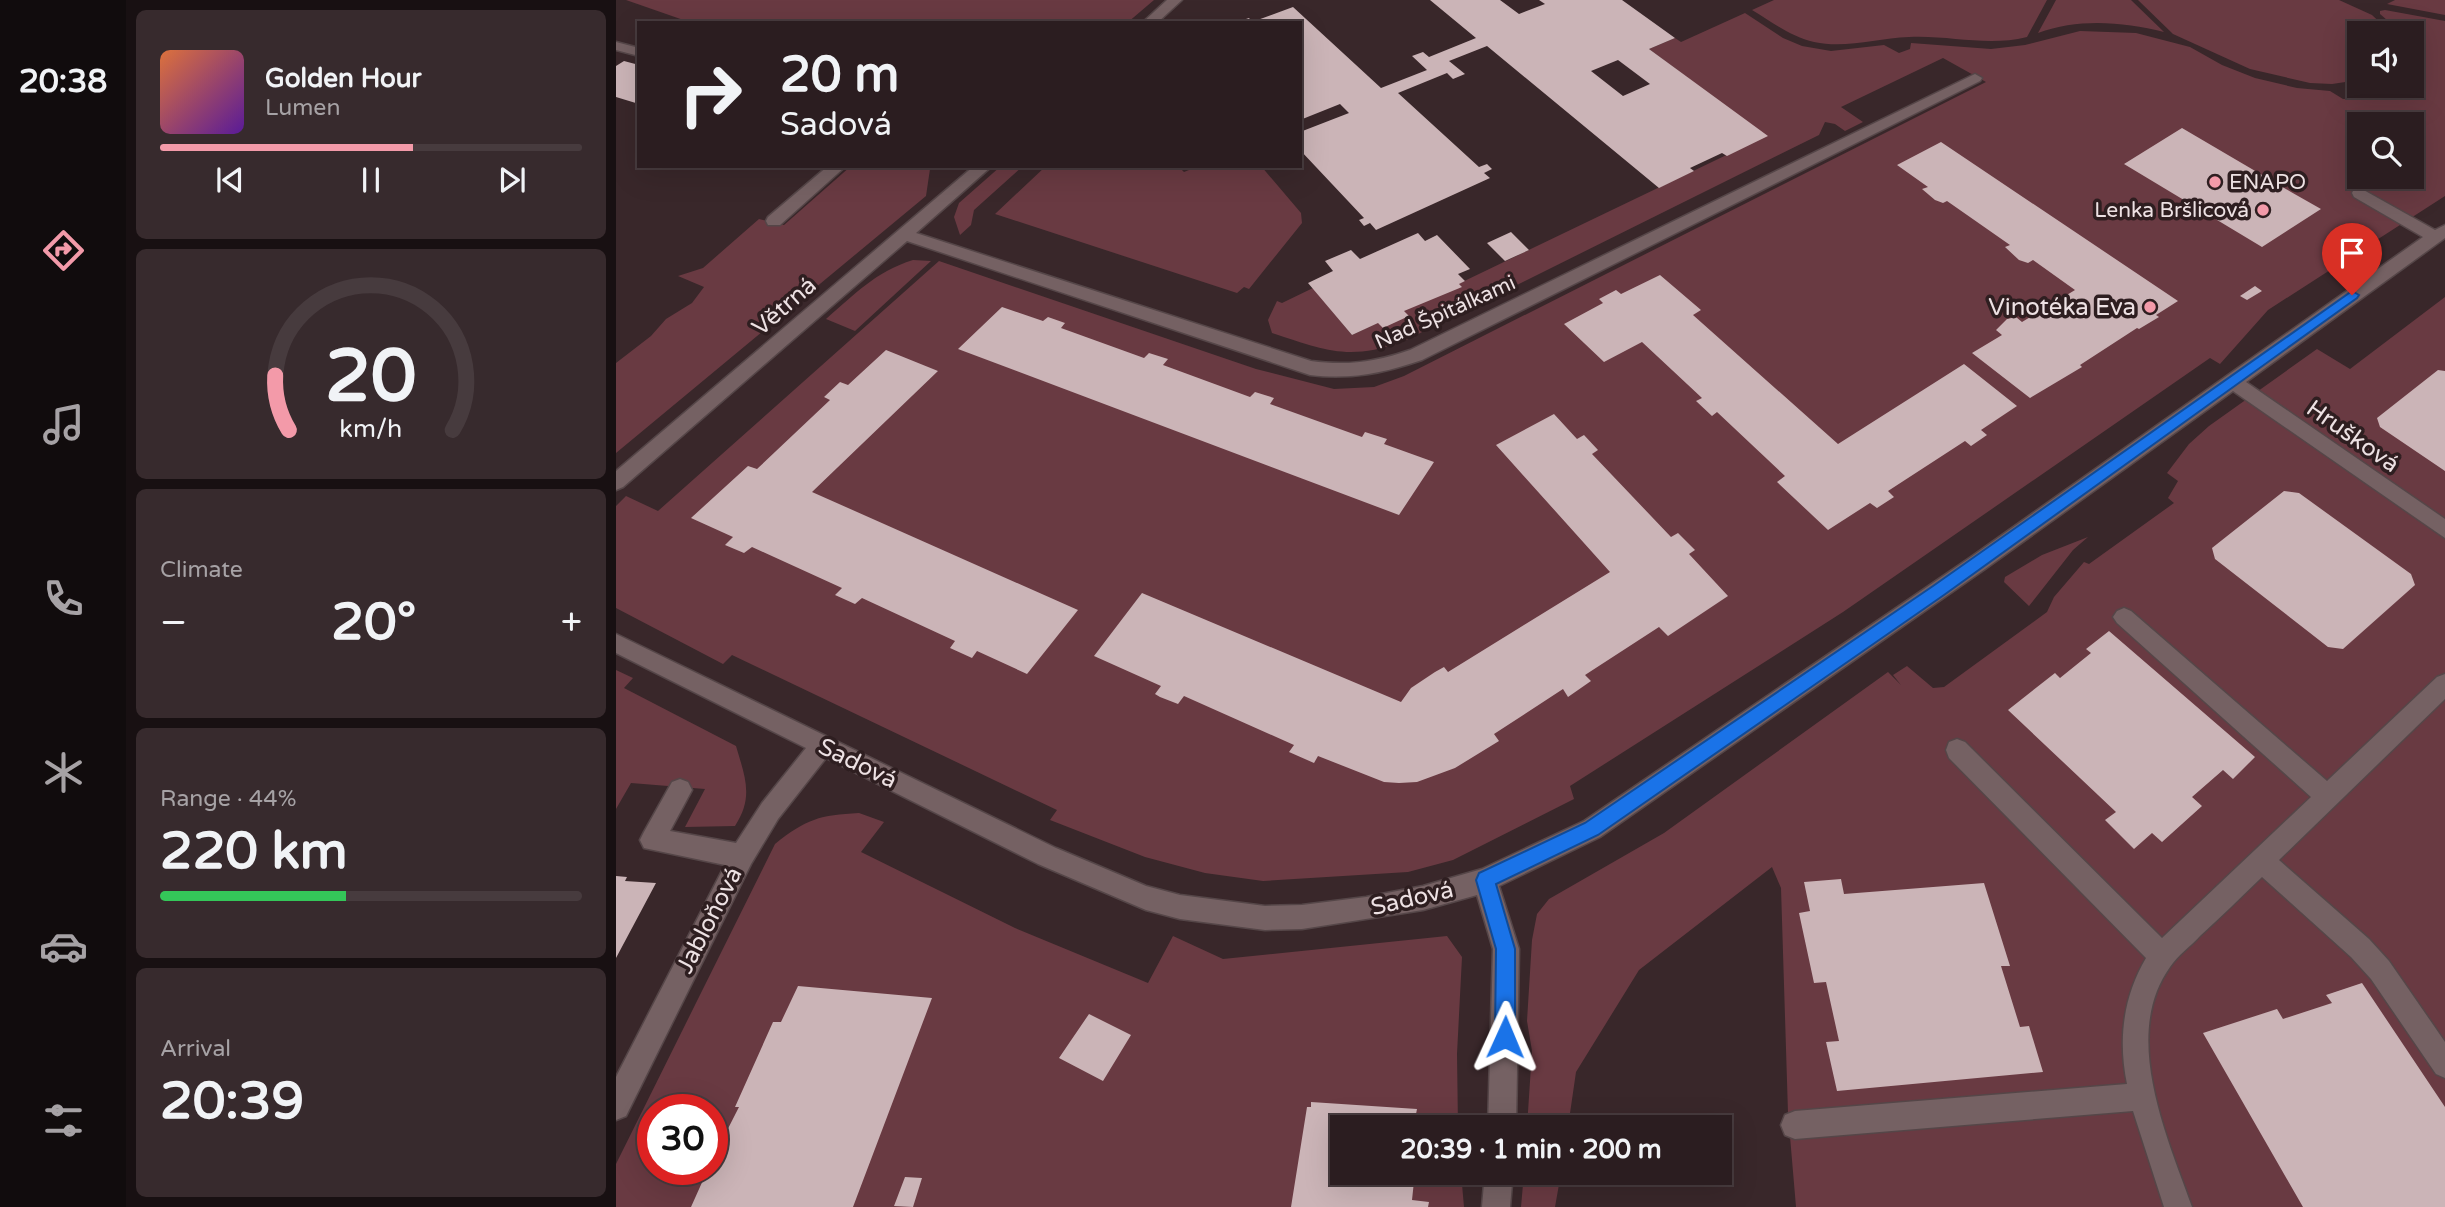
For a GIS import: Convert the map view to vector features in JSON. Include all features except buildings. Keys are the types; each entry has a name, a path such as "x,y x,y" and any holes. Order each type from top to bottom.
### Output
{"street":[{"path":"1151,21 1175,0"},
{"path":"616,47 637,52"},
{"name":"Nad Špitálkami","path":"905,235 1310,368 1351,373 1366,371 1416,355 1975,78"},
{"path":"774,221 836,168"},
{"name":"Větrná","path":"616,482 980,169"},
{"path":"2360,193 2440,234"},
{"name":"Sadová","path":"616,643 1047,856 1146,898 1180,907 1265,918 1302,918 1423,898 1485,880 1592,829 1879,632 2440,234"},
{"name":"Hrušková","path":"2233,382 2445,530"},
{"path":"2124,617 2327,796"},
{"path":"2178,1207 2140,1097 2138,1009 2147,980 2162,956 2445,684"},
{"name":"Jabloňová","path":"616,1106 742,856 770,811 822,746"},
{"path":"1957,750 2162,956"},
{"path":"681,790 652,840 742,856"},
{"path":"2260,860 2380,970 2445,1065"},
{"path":"1485,880 1506,949 1502,1115"},
{"path":"1795,1125 2140,1097"},
{"path":"1496,1207 1498,1185"}],"shaded area":[{"path":"626,0 1154,0 1129,21 686,21"},
{"path":"1774,0 2047,0 2027,37 2012,40 1909,37 1826,44 1797,37 1752,10"},
{"path":"2056,0 2131,0 2164,32 2133,26 2085,23 2038,33"},
{"path":"2138,0 2339,0 2372,15 2378,21 2347,21 2347,82 2332,84 2310,83 2250,69 2173,34"},
{"path":"2395,0 2445,0 2445,15 2387,4"},
{"path":"2385,10 2445,21 2445,196 2268,310 2220,364 2210,358 1843,612 1570,786 1574,799 1453,860 1408,872 1263,881 1205,873 1145,857 1050,820 1057,810 732,655 723,664 616,608 616,506 626,496 658,511 939,261 1256,369 1334,389 1374,387 1404,376 1986,82 1943,58 1841,107 1863,122 1845,131 1835,124 1825,122 1819,135 1402,342 1366,351 1336,351 1272,333 1268,320 1277,301 1282,303 1313,288 1352,335 1766,136 1649,49 1675,38 1681,42 1745,13 1783,38 1802,46 1831,51 1884,45 1899,53 1910,49 1911,43 1991,49 2025,45 2080,31 2136,33 2190,47 2222,65 2255,78 2297,88 2330,91 2343,99 2424,98 2424,21 2388,21 2380,11"},
{"path":"849,168 930,169 926,196 616,453 616,363 651,336 666,319 692,303 704,287 678,276 703,268 759,219 784,225"},
{"path":"999,168 1021,168 974,210 971,225 960,235 954,217 959,203"},
{"path":"1044,168 1180,168 1184,172 1194,168 1263,168 1301,213 1302,223 1249,289 1244,287 1237,293 995,214"},
{"path":"913,260 931,261 855,331 826,319 876,277"},
{"path":"2445,297 2445,1207 1796,1207 1788,1113 1781,888 1772,867 1639,970 1576,1072 1570,1115 1528,1115 1532,1051 1527,1021 1532,940 1537,914 1549,899 1664,833 1888,672 1901,685 1893,675 1907,666 1933,688 1944,687 2047,612 2054,597 2084,562 2089,564 2174,503 2168,498 2178,481 2167,473 2189,444 2209,426 2317,349 2350,369"},
{"path":"2088,537 2073,550 2029,606 2004,582 2005,577 2042,555"},
{"path":"616,670 633,678 624,688 736,746 745,777 746,796 741,816 735,826 685,827 705,789 631,783 616,809"},
{"path":"859,813 884,822 861,852 1015,928 1148,983 1173,936 1223,959 1447,936 1462,957 1457,1054 1458,1115 1330,1115 1330,1185 1462,1185 1464,1207 616,1207 616,1164 637,1122 637,1185 728,1185 728,1094 651,1094 775,844 796,829 823,817"},
{"path":"1523,1185 1559,1185 1555,1207 1521,1207"}],"place":[{"name":"ENAPO","path":"2215,182"},
{"name":"Lenka Bršlicová","path":"2263,210"},
{"name":"Vinotéka Eva","path":"2150,307"}],"route":[{"path":"1505,1037 1506,949 1485,880 1592,829 1938,590 2352,295"}]}
